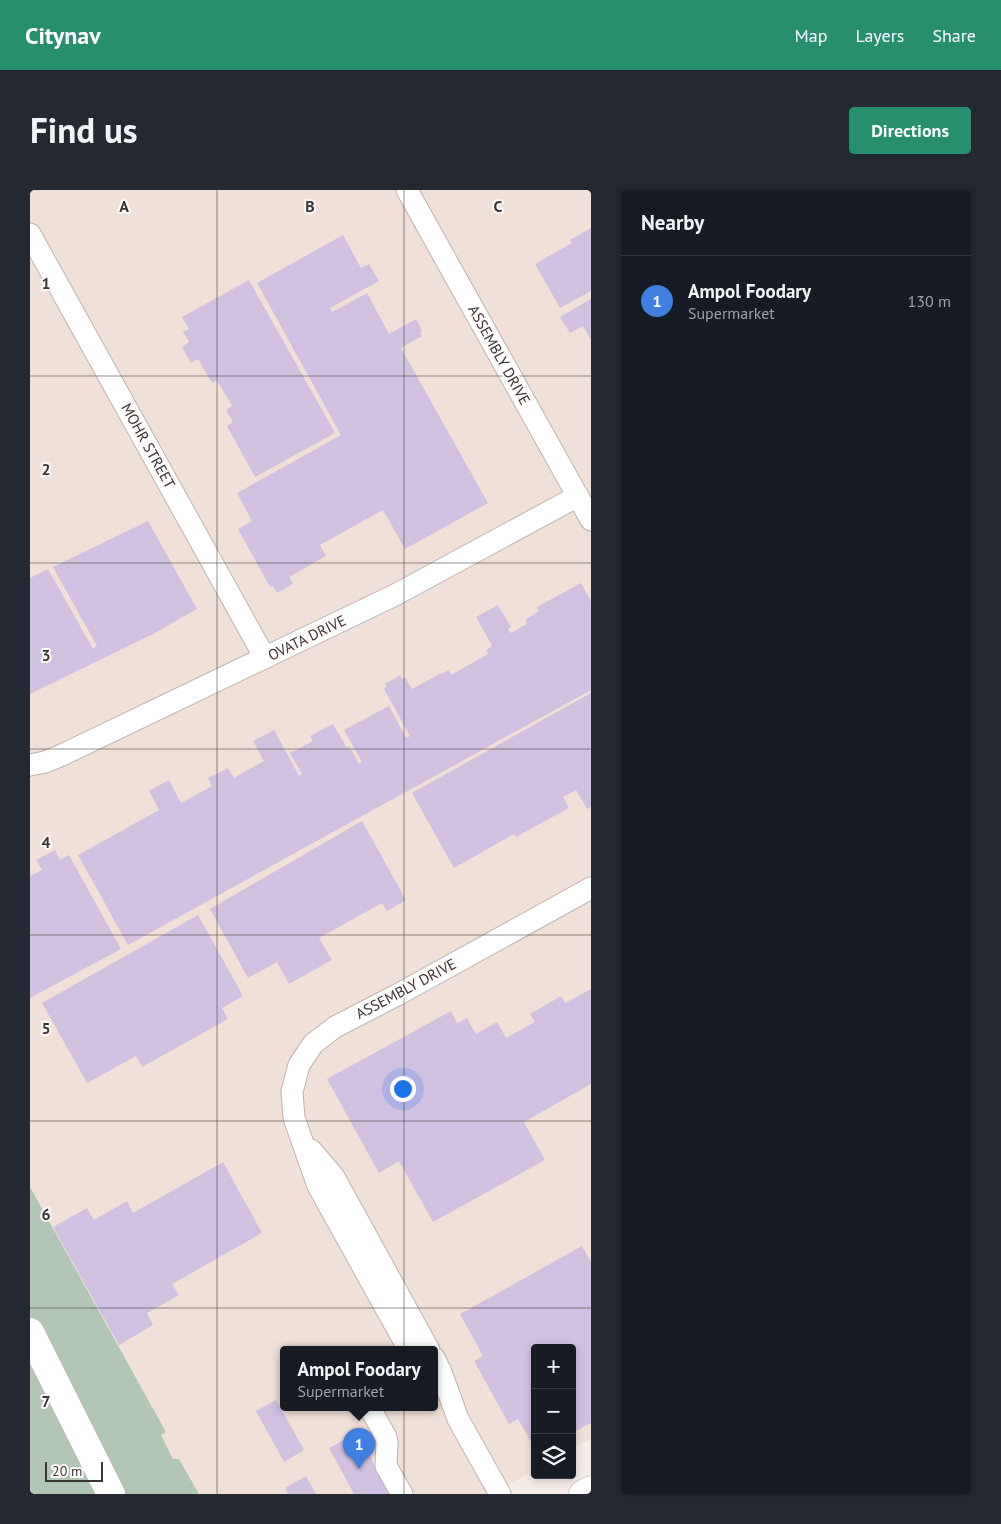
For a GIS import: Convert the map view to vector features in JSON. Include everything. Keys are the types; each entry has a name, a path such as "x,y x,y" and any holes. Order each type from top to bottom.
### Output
{"main road":[{"path":"30,1332 111,1494"},
{"path":"584,1494 591,1490"}],"street":[{"name":"ASSEMBLY DRIVE","path":"407,190 591,520"},
{"name":"MOHR STREET","path":"30,234 265,658"},
{"name":"OVATA DRIVE","path":"30,765 46,762 62,755 427,579 578,496"},
{"name":"ASSEMBLY DRIVE","path":"407,1346 318,1186 294,1118 292,1092 299,1065 313,1044 335,1027 591,888"},
{"name":"ASSEMBLY DRIVE","path":"303,1140 334,1177 428,1346"},
{"path":"438,1366 458,1419 500,1494"},
{"path":"438,1396 458,1419"},
{"path":"356,1411 402,1494"},
{"path":"372,1411 386,1437 386,1466"}],"shaded area":[{"path":"30,190 591,190 591,1439 576,1447 576,1344 531,1344 531,1472 492,1494 199,1494 179,1459 173,1459 160,1436 166,1432 30,1187"}],"green space":[{"path":"30,1187 166,1432 161,1435 173,1459 179,1459 199,1494 30,1494"}],"building":[{"path":"591,228 591,291 560,308 535,264 572,243 570,240"},
{"path":"343,235 361,268 369,264 379,281 330,308 332,312 367,293 389,334 416,319 422,331 420,332 422,336 401,348 488,503 405,549 383,510 320,545 326,556 289,577 293,584 277,593 273,586 270,587 238,529 252,521 237,493 341,435 257,283"},
{"path":"249,280 335,433 255,477 227,426 233,422 226,410 232,406 217,380 212,383 198,359 191,363 182,347 189,342 183,332 189,329 182,317"},
{"path":"591,299 591,340 583,326 570,333 560,317"},
{"path":"148,521 197,609 153,634 30,694 30,578 48,569 93,649 97,646 53,567"},
{"path":"581,583 591,601 591,690 128,945 78,855 159,810 149,791 169,780 181,803 212,786 208,778 228,768 234,778 264,761 253,741 274,730 299,776 302,774 290,753 313,741 310,736 333,724 359,764 362,762 344,730 389,706 406,738 410,736 384,689 387,687 385,684 400,675 402,679 405,677 412,689 449,670 451,675 488,654 486,650 492,646 476,617 498,605 511,627 508,629 511,633 527,624 525,620 539,611 537,607"},
{"path":"591,693 591,807 587,809 576,790 563,797 569,808 516,837 514,834 454,868 412,793"},
{"path":"362,821 406,900 387,911 382,903 319,938 332,960 289,984 277,962 248,978 210,909"},
{"path":"55,850 60,860 69,855 121,949 30,998 30,876 42,870 36,860"},
{"path":"198,915 243,996 222,1008 228,1019 142,1067 136,1056 87,1083 42,1003"},
{"path":"591,989 591,1084 524,1122 545,1160 433,1222 399,1161 379,1173 327,1079 451,1011 457,1023 467,1018 476,1034 497,1022 506,1038 535,1022 530,1014 561,996 565,1003"},
{"path":"223,1162 262,1233 172,1284 179,1295 147,1313 153,1325 119,1345 53,1227 87,1208 94,1220 127,1201 133,1213"},
{"path":"582,1246 591,1262 591,1423 576,1431 576,1344 531,1344 531,1442 518,1419 509,1424 474,1361 483,1356 460,1314"},
{"path":"276,1400 280,1411 282,1411 304,1450 284,1462 256,1411"},
{"path":"386,1422 394,1437 368,1452 385,1485 397,1494 354,1494 329,1448 357,1433 359,1437"},
{"path":"306,1476 316,1494 288,1494 285,1488"}],"place":[{"name":"Ampol Foodary","path":"359,1469"}]}
